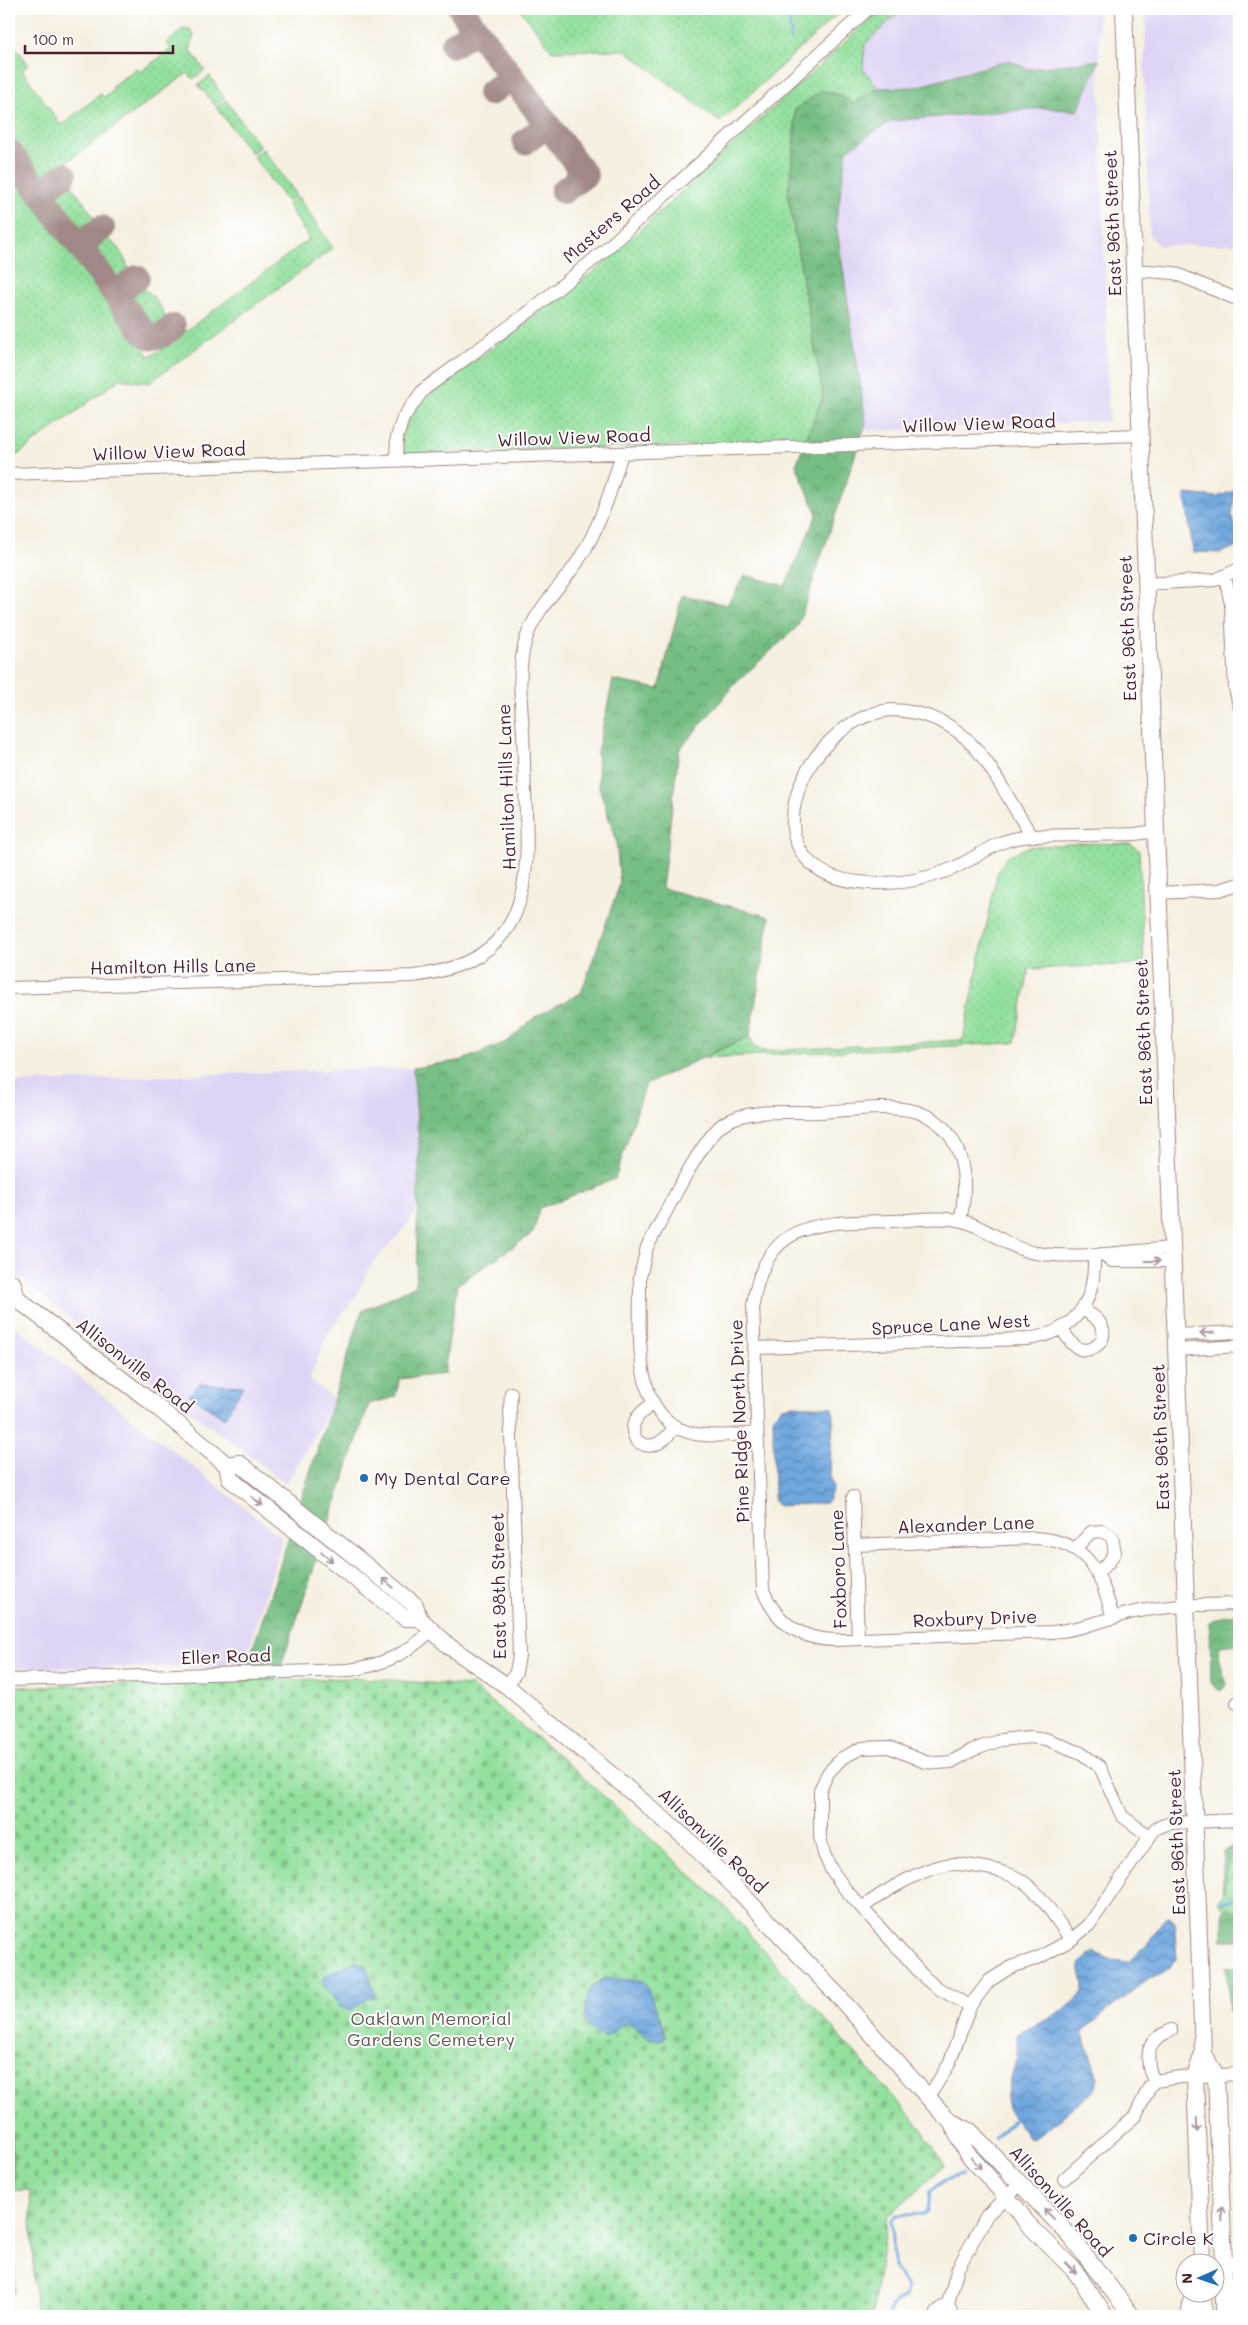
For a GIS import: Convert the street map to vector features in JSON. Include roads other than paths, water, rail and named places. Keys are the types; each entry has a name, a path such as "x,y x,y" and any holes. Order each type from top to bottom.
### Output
{"main road":[{"name":"East 96th Street","path":"1124,9 1203,2054 1232,2262 1224,2316"},
{"name":"Allisonville Road","path":"9,1281 13,1284 13,1299 150,1401 227,1465 230,1479 253,1498 405,1618 419,1618 450,1647 507,1686 689,1841 839,1997 951,2122 966,2152 1026,2222 1075,2271 1105,2316"},
{"name":"East 96th Street","path":"1202,2252 1199,2182 1205,2076"},
{"name":"Allisonville Road","path":"951,2122 970,2131 1072,2238 1132,2316"},
{"path":"1193,2252 1192,2200 1199,2182"},
{"path":"1189,2316 1191,2302"},
{"path":"1203,2302 1204,2316"}],"street":[{"name":"Masters Road","path":"396,460 397,437 403,418 423,390 529,312 604,251 868,9"},
{"path":"1134,270 1174,273 1239,300"},
{"name":"Willow View Road","path":"9,474 1140,435"},
{"name":"Hamilton Hills Lane","path":"9,988 413,976 441,972 459,966 489,948 503,934 517,911 527,873 527,821 520,696 520,669 526,640 532,621 578,561 597,529 622,453"},
{"path":"1145,584 1211,580 1225,577 1239,569"},
{"path":"1225,577 1232,604 1235,688 1239,705"},
{"path":"1032,836 980,752 968,740 944,722 930,715 904,710 868,714 847,725 836,735 807,772 795,800 793,816 793,831 797,848 813,866 839,879 874,883 923,878 965,863 1002,842 1032,836 1135,834 1156,831"},
{"path":"1158,893 1238,889"},
{"path":"756,1433 711,1435 693,1433 676,1426 666,1419 652,1403 644,1380 642,1360 640,1277 644,1254 699,1154 714,1131 738,1117 764,1114 896,1109 929,1116 956,1143 962,1158 965,1180 964,1205 960,1220 970,1223 1009,1244 1034,1253 1098,1254 1112,1261 1172,1255"},
{"name":"Pine Ridge North Drive","path":"773,1610 763,1590 762,1576 753,1305 758,1280 777,1247 795,1232 817,1224 960,1220"},
{"name":"Spruce Lane West","path":"754,1348 1027,1339 1052,1334 1062,1329 1082,1309 1088,1299 1098,1254"},
{"path":"1062,1329 1071,1342 1080,1349 1086,1350 1096,1346 1103,1336 1102,1326 1095,1318 1082,1309"},
{"path":"1176,1342 1239,1332"},
{"path":"1176,1342 1239,1346"},
{"name":"East 98th Street","path":"507,1686 516,1672 519,1655 511,1393"},
{"path":"652,1403 635,1420 632,1431 637,1441 648,1446 658,1444 669,1436 676,1426"},
{"name":"Foxboro Lane","path":"853,1497 858,1639"},
{"path":"1075,1549 1091,1532 1102,1531 1112,1537 1115,1552 1109,1562 1097,1573"},
{"name":"Alexander Lane","path":"855,1545 1033,1538 1056,1540 1075,1549 1087,1558 1097,1573 1113,1618"},
{"name":"Roxbury Drive","path":"773,1610 782,1622 808,1637 858,1639 1068,1631 1134,1612 1186,1606 1239,1604"},
{"name":"Eller Road","path":"9,1680 349,1670 395,1658 408,1651 432,1630"},
{"path":"970,2006 936,1987 925,1978 862,1908 830,1869 820,1837 820,1790 828,1773 842,1758 862,1748 889,1747 925,1762 938,1763 951,1762 986,1744 1030,1737 1060,1744 1081,1753 1100,1767 1122,1816 1149,1836"},
{"path":"928,2098 948,2064 970,2006 989,1982 1011,1967 1038,1958 1071,1940 1089,1925 1155,1829 1169,1823 1239,1820"},
{"path":"862,1908 892,1887 941,1866 967,1865 997,1870 1012,1875 1024,1882 1034,1891 1071,1940"},
{"path":"1155,2081 1150,2074 1149,2050 1156,2039 1171,2030"},
{"path":"1064,2179 1136,2116 1150,2086 1155,2081 1239,2074"},
{"path":"952,2316 948,2303 958,2268 968,2247 989,2212 1020,2184"},
{"path":"937,2316 937,2312 948,2303"}],"water":[{"path":"1235,490 1232,515 1238,535 1238,546 1220,553 1193,552 1185,494 1217,497"},
{"path":"199,1384 243,1386 225,1418 189,1395"},
{"path":"793,1405 832,1407 834,1416 830,1477 833,1488 828,1501 825,1503 778,1506 774,1500 773,1417 782,1407"},
{"path":"1170,1916 1174,1921 1177,1958 1163,1974 1149,1978 1082,2031 1098,2078 1094,2091 1035,2138 1029,2139 1008,2109 1006,2098 1017,2056 1017,2034 1067,2008 1075,2001 1081,1994 1083,1987 1079,1964 1094,1952 1111,1960 1128,1962 1146,1946 1165,1917"},
{"path":"356,1961 367,1968 375,1993 374,1997 370,1997 351,2011 340,2007 322,1982 325,1976"},
{"path":"605,1978 643,1981 657,2009 665,2038 653,2040 626,2022 604,2038 588,2027 584,2019 588,1994 594,1985"}],"waterway":[{"path":"785,9 789,16 791,40"},
{"path":"1220,1902 1239,1898"},
{"path":"995,2138 1018,2116"},
{"path":"890,2316 892,2306 905,2297 907,2288 894,2266 892,2221 897,2215 924,2214 928,2211 930,2191 944,2180 962,2175"}],"place":[{"name":"My Dental Care","path":"364,1478"},
{"name":"Circle K","path":"1133,2238"}],"park label":[{"name":"Oaklawn Memorial Gardens Cemetery","path":"431,2028"}]}
